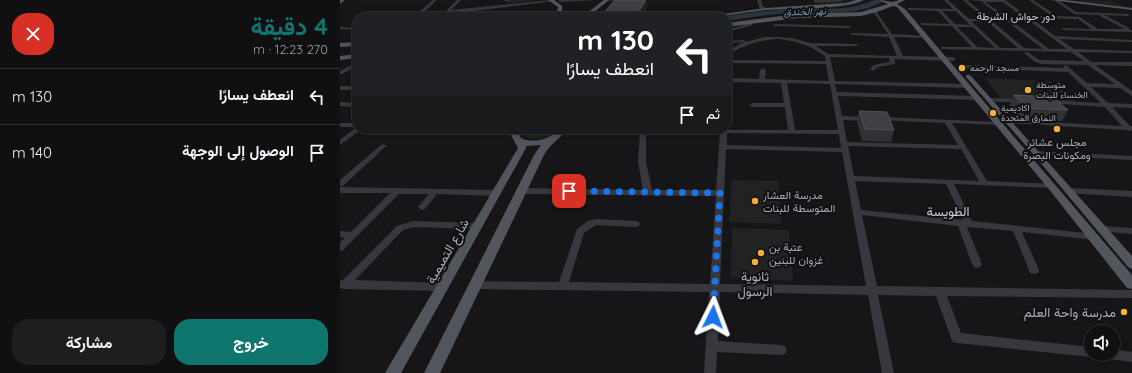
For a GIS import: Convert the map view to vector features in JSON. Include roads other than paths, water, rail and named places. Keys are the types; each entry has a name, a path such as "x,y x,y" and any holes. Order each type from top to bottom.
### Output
{"main road":[{"path":"555,0 565,5 562,12"},
{"path":"555,0 562,12"},
{"path":"591,12 607,0"},
{"path":"601,12 615,0"},
{"path":"732,13 766,9 838,4 862,0"},
{"path":"1054,0 1132,9"},
{"path":"732,24 748,22 775,22 798,16 844,15 875,11 892,2 906,10 922,24 943,48 968,86 1095,237 1132,284"},
{"path":"1125,3 1132,6"},
{"path":"906,10 927,37 949,59 960,67 1009,122 1132,264"},
{"path":"340,45 352,44"},
{"path":"340,58 352,57"},
{"name":"شارع التميمية","path":"393,373 522,148 516,134"},
{"path":"432,373 544,147 558,134"},
{"path":"520,142 538,143 553,138"},
{"path":"1027,157 1039,156"}],"street":[{"path":"421,12 435,0"},
{"path":"448,12 459,0"},
{"path":"464,12 555,0 595,0"},
{"path":"607,0 615,0"},
{"path":"759,0 761,8 766,9"},
{"path":"946,0 999,49"},
{"path":"965,0 1024,51 1040,62 1130,65"},
{"path":"970,0 1003,0 1132,94"},
{"path":"981,0 1048,50"},
{"path":"1031,0 1058,18"},
{"path":"1056,0 1075,12 1130,16"},
{"path":"510,12 512,6"},
{"path":"1112,6 1130,16"},
{"path":"938,9 976,49"},
{"path":"906,10 957,10"},
{"path":"875,11 891,36 902,58"},
{"path":"1097,13 1131,31"},
{"path":"844,15 861,56"},
{"path":"968,20 1079,18 1097,30"},
{"path":"732,30 751,25 748,22"},
{"path":"776,38 775,22 849,27"},
{"path":"922,24 974,26"},
{"path":"340,28 352,29"},
{"path":"1064,29 1131,31"},
{"path":"852,34 927,37"},
{"path":"1054,37 1131,42"},
{"path":"732,42 776,38 806,44 817,48 828,59 888,373"},
{"path":"732,50 739,46 757,40"},
{"path":"806,44 856,45"},
{"path":"943,48 1024,51 1048,50 1132,52"},
{"path":"732,61 828,59 861,56 949,59"},
{"path":"873,69 876,66 893,63 891,57"},
{"path":"1064,64 1068,70 1131,129"},
{"path":"340,73 352,67"},
{"path":"960,67 1068,70"},
{"path":"762,81 763,70"},
{"path":"732,80 968,86"},
{"path":"784,82 792,132"},
{"path":"1085,85 1121,86"},
{"path":"340,88 352,88"},
{"path":"835,94 978,98"},
{"path":"989,100 1029,102"},
{"path":"1044,102 1132,106"},
{"path":"340,104 352,105"},
{"path":"752,105 788,105"},
{"path":"839,118 998,123"},
{"path":"948,122 984,182"},
{"path":"1009,122 1131,129"},
{"path":"340,125 352,125"},
{"path":"732,130 842,132"},
{"path":"340,143 353,134"},
{"path":"643,134 642,162 648,192"},
{"path":"710,373 724,134"},
{"path":"340,184 383,146"},
{"path":"723,147 963,147"},
{"path":"1039,156 1132,158"},
{"path":"850,178 984,182 1052,186"},
{"path":"948,181 965,224 977,264"},
{"path":"340,190 497,193"},
{"path":"340,248 396,191"},
{"path":"522,191 720,193"},
{"path":"1070,191 1132,194"},
{"path":"422,207 435,192"},
{"path":"857,212 1095,237"},
{"path":"563,286 580,231 590,223 596,222 636,224"},
{"path":"342,284 403,226 413,224 478,226"},
{"path":"1016,229 1034,270"},
{"path":"1101,229 1132,231"},
{"path":"340,234 353,235"},
{"path":"342,284 443,287"},
{"path":"475,285 1132,294"},
{"path":"940,291 957,338 1084,351"},
{"path":"712,346 781,350"},
{"path":"1120,356 1132,357"}],"water":[{"name":"نهر الخندق","path":"874,0 886,0 864,9 853,11 778,14 732,20 732,15 749,13 795,9 845,8"}],"place":[{"name":"مسجد الرحمه","path":"962,68"},
{"name":"متوسطة الخنساء للبنات","path":"1028,90"},
{"name":"اكاديمية النمارق المتحدة","path":"993,113"},
{"name":"مجلس عشائر ومكونات البصرة","path":"1057,129"},
{"name":"مدرسة العشار المتوسطة للبنات","path":"755,201"},
{"name":"عتبة بن غزوان للبنين","path":"761,253"},
{"name":"ثانوية الرسول","path":"755,262"},
{"name":"مدرسة واحة العلم","path":"1124,312"}],"district":[{"name":"دور حواش الشرطة","path":"1016,16"},
{"name":"الطويسة","path":"948,211"}]}
